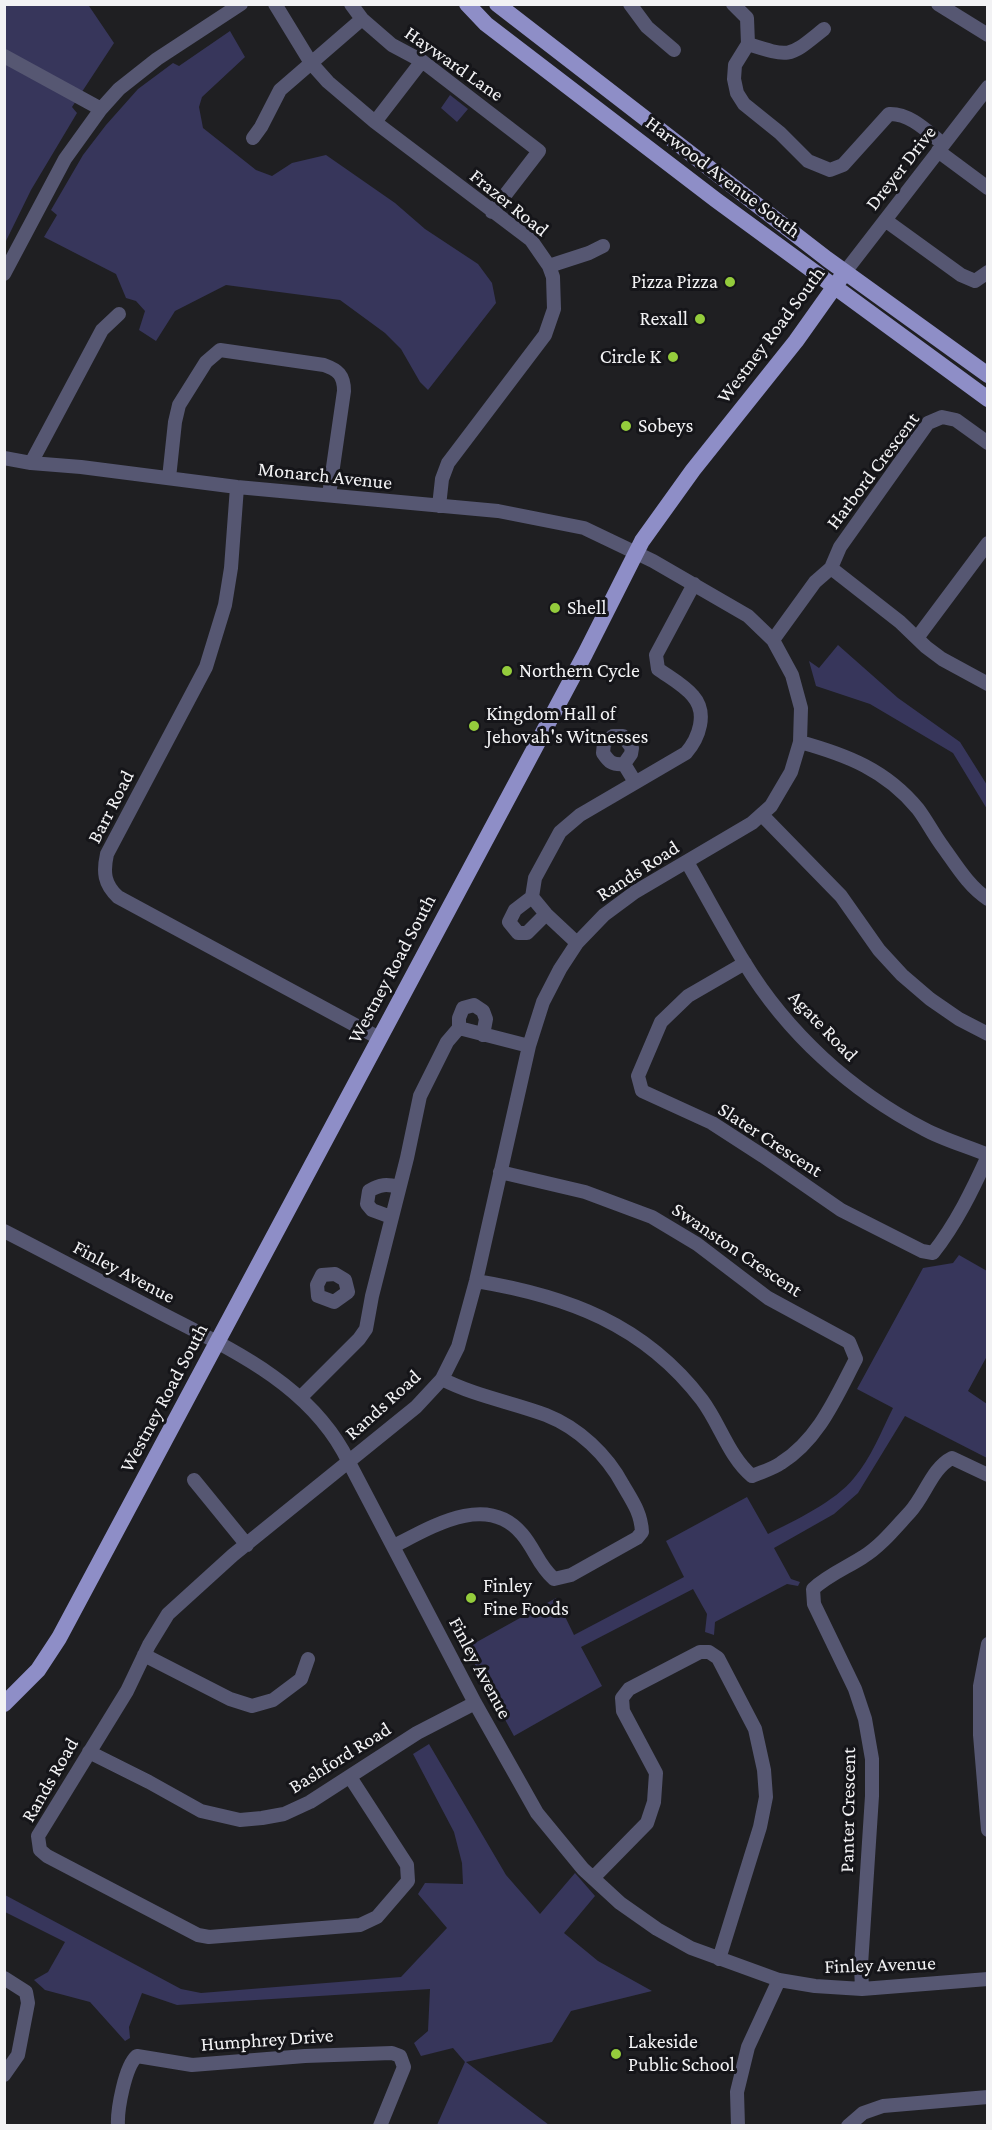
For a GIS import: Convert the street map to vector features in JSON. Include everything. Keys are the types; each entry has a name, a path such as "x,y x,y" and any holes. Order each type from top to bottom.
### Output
{"main road":[{"name":"Harwood Avenue South","path":"467,4 486,24 833,287 987,399"},
{"name":"Harwood Avenue South","path":"496,4 845,272 987,375"},
{"name":"Westney Road South","path":"4,1704 38,1670 59,1638 154,1464 216,1342 642,541 671,500 796,341 845,272"}],"street":[{"path":"4,274 66,159 100,109 119,89 157,59 241,4"},
{"name":"Frazer Road","path":"275,4 311,63 328,82 375,122 531,240 549,266 555,289 554,309 545,335 448,463 442,479 438,506"},
{"name":"Hayward Lane","path":"351,4 362,19 392,45 422,61 540,151 492,212"},
{"path":"630,4 647,27 674,50"},
{"path":"733,4 747,18 748,44 735,65 734,79 737,93 744,104 780,133 808,161 830,170 843,165 889,114 896,113 914,121 987,188"},
{"path":"938,4 987,35"},
{"path":"253,138 280,90 362,19"},
{"path":"748,44 777,53 792,53 824,29"},
{"path":"4,56 100,109"},
{"path":"375,122 422,61"},
{"name":"Dreyer Drive","path":"845,272 987,87"},
{"path":"885,220 961,275 975,281 987,272"},
{"path":"549,266 603,246"},
{"path":"30,463 102,330 119,314"},
{"path":"169,478 179,405 206,362 220,350 324,365 335,369 344,380 329,495"},
{"name":"Harbord Crescent","path":"831,568 840,547 928,423 942,417 956,420 987,443"},
{"name":"Monarch Avenue","path":"4,458 237,487 498,511 584,528 637,554"},
{"name":"Barr Road","path":"237,487 231,568 218,632 206,667 107,854 104,868 105,879 111,891 118,897 379,1038"},
{"path":"917,638 987,543"},
{"name":"Rands Road","path":"350,1777 407,1865 408,1881 377,1917 360,1924 209,1937 198,1935 47,1856 40,1850 38,1836 127,1691 144,1655 168,1614 187,1595 416,1407 442,1379 458,1347 476,1281 529,1046 543,1002 577,943 604,915 636,892 752,823 771,806 791,772 800,742 801,708 786,663 773,640 748,616 637,554"},
{"path":"773,640 815,582 831,568 942,658 987,684"},
{"path":"546,914 527,933 518,933 508,922 515,910 532,897 535,878 560,832 580,815 686,753 694,743 702,719 696,701 693,695 658,669 656,655 694,584"},
{"path":"800,742 856,760 881,775 903,793 919,810 965,878 987,900"},
{"path":"624,764 635,782"},
{"path":"762,814 841,896 879,950 902,975 930,999 959,1019 987,1034"},
{"name":"Agate Road","path":"687,862 744,963 776,1007 810,1046 844,1077 875,1100 925,1130 987,1155"},
{"path":"532,897 546,914 577,943"},
{"name":"Slater Crescent","path":"744,963 688,996 661,1022 638,1076 642,1091 712,1124 841,1210 922,1251 933,1253 945,1237 967,1199 987,1155"},
{"path":"301,1397 360,1339 366,1329 420,1096 447,1042 459,1028 459,1018 464,1008 474,1005 483,1011 486,1019 483,1035"},
{"path":"459,1028 529,1046"},
{"name":"Swanston Crescent","path":"476,1281 551,1298 583,1308 640,1339 678,1372 695,1391 711,1412 741,1468 752,1476 780,1464 798,1451 815,1432 856,1359 849,1342 768,1298 697,1244 652,1217 585,1192 500,1172"},
{"path":"391,1217 372,1210 367,1204 369,1191 377,1185 387,1184 399,1187"},
{"name":"Finley Avenue","path":"4,1231 270,1372 301,1397 332,1432 475,1702 537,1813 583,1869 620,1903 657,1929 691,1948 779,1980 815,1986 862,1989 987,1979"},
{"path":"348,1292 372,1296"},
{"path":"394,1546 460,1515 499,1516 522,1534 544,1570 554,1579 571,1575 638,1538 642,1532 641,1517 615,1471 594,1446 548,1416 466,1391 442,1379"},
{"name":"Panter Crescent","path":"862,1989 872,1759 865,1719 855,1689 814,1604 813,1589 822,1581 866,1556 889,1534 915,1507 943,1463 952,1458 987,1475"},
{"path":"194,1480 247,1545"},
{"path":"987,1644 980,1686 980,1735 987,1830"},
{"path":"593,1878 646,1823 654,1802 656,1773 623,1711 622,1698 629,1689 700,1652 709,1652 718,1658 755,1729 764,1770 766,1797 760,1827 719,1959"},
{"path":"144,1655 230,1699 252,1706 273,1700 301,1679 308,1659"},
{"name":"Bashford Road","path":"89,1752 201,1811 240,1820 284,1814 310,1802 417,1733 475,1702"},
{"path":"4,1978 26,1992 28,2003 18,2055 4,2075"},
{"path":"738,2126 737,2092 748,2047 779,1980"},
{"name":"Humphrey Drive","path":"118,2126 128,2069 131,2061 137,2056 192,2065 316,2055 392,2053 400,2056 404,2067 380,2126"},
{"path":"848,2126 863,2114 884,2106 987,2097"}],"shaded area":[{"path":"5,5 89,6 114,43 72,107 77,113 31,190 5,243"},
{"path":"230,31 245,57 202,97 199,107 203,128 256,170 272,176 292,163 326,155 395,203 425,229 478,264 492,283 496,303 428,390 420,382 401,349 385,333 340,300 226,285 175,311 156,341 139,330 145,311 136,301 126,298 116,274 44,237 57,215 51,210 83,155 138,89 173,63 179,66"},
{"path":"450,95 468,109 457,122 441,108"},
{"path":"838,645 898,698 960,742 987,785 987,809 953,753 870,704 816,686 809,661 819,668"},
{"path":"959,1255 987,1271 987,1356 968,1391 987,1404 987,1458 905,1416 858,1493 834,1514 774,1548 791,1579 800,1582 798,1586 787,1584 715,1622 714,1635 705,1632 707,1614 693,1589 581,1647 602,1686 514,1736 466,1648 556,1598 574,1635 684,1577 666,1541 747,1497 768,1534 837,1495 866,1462 893,1408 857,1389 923,1268 953,1263"},
{"path":"429,1744 506,1875 540,1914 575,1873 595,1896 564,1933 598,1961 652,1991 571,2011 552,2042 466,2062 549,2125 437,2125 465,2062 453,2048 421,2056 414,2043 428,2031 430,1989 177,2005 142,1993 129,2027 130,2038 125,2041 90,2002 45,1990 34,1980 48,1972 65,1942 5,1912 5,1895 181,1989 201,1993 401,1977 447,1928 418,1894 425,1883 463,1884 462,1863 454,1832 413,1754"}],"place":[{"name":"Pizza Pizza","path":"730,282"},
{"name":"Rexall","path":"700,319"},
{"name":"Circle K","path":"673,357"},
{"name":"Sobeys","path":"626,426"},
{"name":"Shell","path":"555,608"},
{"name":"Northern Cycle","path":"507,671"},
{"name":"Kingdom Hall of Jehovah's Witnesses","path":"474,726"},
{"name":"Finley Fine Foods","path":"471,1598"},
{"name":"Lakeside Public School","path":"616,2054"}]}
